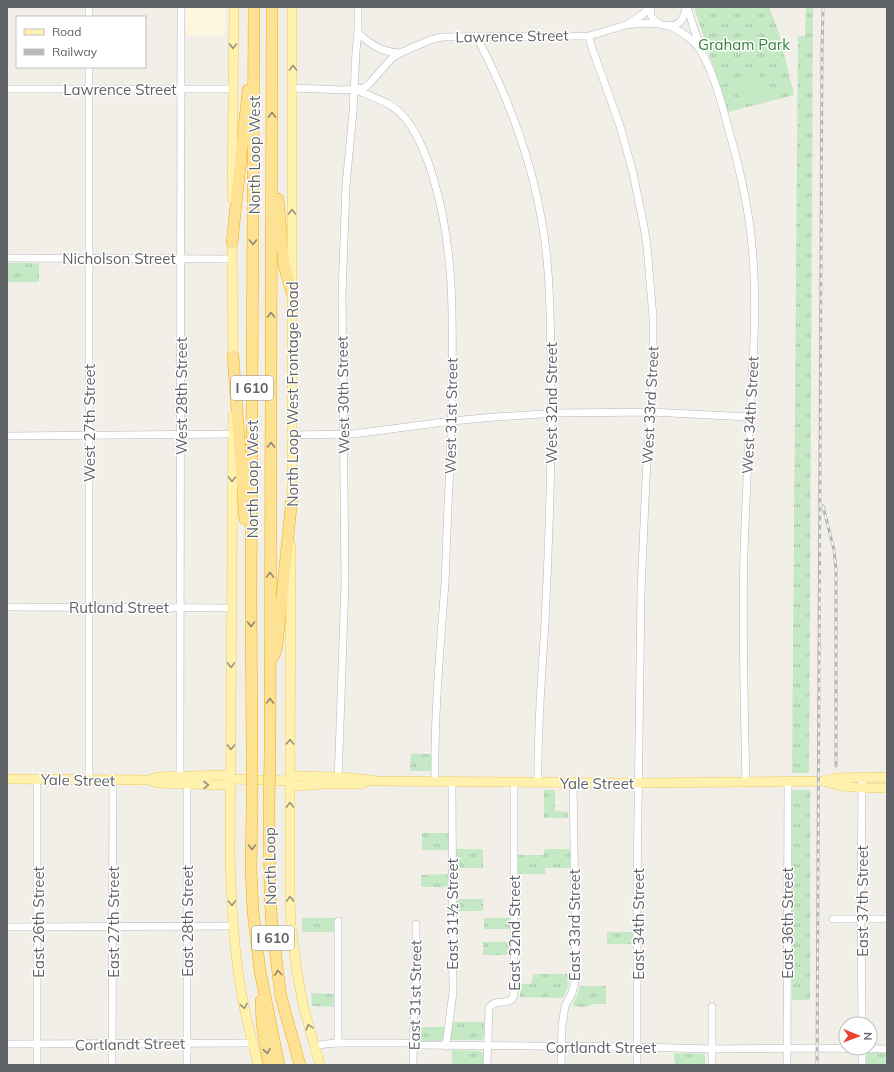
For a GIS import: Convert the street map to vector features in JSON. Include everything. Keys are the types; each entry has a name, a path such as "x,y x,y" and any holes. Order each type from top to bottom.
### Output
{"highway":[{"name":"North Loop West","path":"252,808 251,598 254,7"},
{"name":"North Loop West","path":"269,807 272,7"},
{"path":"232,243 254,21"},
{"path":"271,139 284,265 292,293"},
{"path":"233,356 251,598"},
{"path":"270,670 277,646 292,497"},
{"name":"North Loop","path":"269,807 272,926 281,997 300,1065"},
{"name":"North Loop","path":"252,808 253,911 260,971 279,1065"},
{"path":"260,971 262,1024 269,1065"},
{"path":"281,997 306,1065"}],"main road":[{"path":"234,7 230,866 233,926 241,990 258,1065"},
{"name":"North Loop West Frontage Road","path":"292,7 290,893 291,925 297,972 303,1005 320,1065"},
{"name":"Yale Street","path":"7,779 149,780 158,777 184,781 224,775 231,779 290,781 297,776 338,781 353,778 370,781 639,783 788,782 823,781 836,778 887,777"},
{"name":"Yale Street","path":"823,781 837,786 887,788"}],"street":[{"name":"West 28th Street","path":"181,7 180,608 184,781"},
{"name":"West 30th Street","path":"338,781 345,583 342,295 346,185 353,112 358,33 358,7"},
{"name":"Lawrence Street","path":"626,25 643,14 650,7"},
{"path":"650,7 650,14 652,18 659,24"},
{"path":"670,26 681,21 687,7"},
{"name":"West 34th Street","path":"687,7 702,55"},
{"name":"Lawrence Street","path":"293,88 344,90 364,88 392,58 430,40 476,36 589,36 626,25 644,23 670,26"},
{"name":"West 34th Street","path":"670,26 692,40 697,46 711,74 722,105 734,148 745,197 752,245 755,283 755,322 746,474 743,593 746,782"},
{"path":"358,33 367,42 383,50 400,53"},
{"name":"West 32nd Street","path":"476,36 504,93 526,154 545,240 549,284 552,413 546,601 539,720 538,782"},
{"name":"West 33rd Street","path":"589,36 627,149 633,173 644,227 653,317 654,346 651,412 641,578 639,783"},
{"name":"West 27th Street","path":"89,68 89,780"},
{"name":"Lawrence Street","path":"7,89 233,89"},
{"name":"West 31st Street","path":"354,89 392,106 404,117 412,129 422,148 436,187 447,240 452,288 452,421 445,582 437,688 435,782"},
{"name":"Nicholson Street","path":"7,258 232,259"},
{"path":"291,435 344,435 452,421 552,413 651,412 750,417"},
{"path":"7,436 90,434 233,434"},
{"name":"Rutland Street","path":"7,607 232,608"},
{"name":"East 37th Street","path":"862,777 862,1016"},
{"name":"East 26th Street","path":"37,779 37,1065"},
{"name":"East 27th Street","path":"112,1065 113,780"},
{"name":"East 28th Street","path":"184,781 187,926 187,1065"},
{"name":"East 31½ Street","path":"446,1046 452,992 452,782"},
{"name":"East 32nd Street","path":"487,1065 488,1010 495,1002 510,1001 514,995 514,782"},
{"name":"East 33rd Street","path":"562,1065 562,1026 565,1006 572,993 576,971 573,782"},
{"name":"East 36th Street","path":"787,1065 788,782"},
{"name":"East 34th Street","path":"637,1065 639,783"},
{"path":"833,919 887,919"},
{"path":"338,921 338,1043"},
{"name":"East 31st Street","path":"413,1065 416,996 416,924"},
{"path":"7,927 233,926"},
{"path":"712,1008 712,1065"},
{"name":"Cortlandt Street","path":"7,1044 253,1043"},
{"name":"Cortlandt Street","path":"314,1046 338,1043 406,1043 413,1045 446,1046 712,1049 838,1048"}],"shaded area":[{"path":"186,7 225,7 225,35 186,36"}],"green space":[{"name":"Graham Park","path":"694,7 769,7 779,33 794,95 728,112"},
{"path":"806,7 813,7 809,773 792,773 798,36 805,36"},
{"path":"756,69 769,94 768,96 741,101 739,96 740,81 746,73"},
{"path":"7,263 39,263 39,282 7,282"},
{"path":"411,754 433,754 431,771 410,771"},
{"path":"544,790 555,790 555,811 568,812 568,818 544,818"},
{"path":"793,790 810,790 810,1000 792,1000"},
{"path":"422,833 449,833 449,850 422,850"},
{"path":"455,849 483,849 483,868 455,868"},
{"path":"544,849 570,849 570,868 545,868 545,874 516,874 516,855 544,855"},
{"path":"450,874 450,887 421,887 421,875"},
{"path":"455,899 483,899 483,911 455,911"},
{"path":"302,918 335,918 335,932 302,932"},
{"path":"484,918 512,918 512,929 484,929"},
{"path":"607,932 633,932 633,944 607,944"},
{"path":"483,942 512,942 512,955 483,955"},
{"path":"533,974 571,974 568,987 563,998 520,997 520,984 532,984"},
{"path":"580,986 606,986 606,1004 592,1004 586,1007 572,1006"},
{"path":"311,993 335,994 335,1007 312,1006"},
{"path":"452,1022 484,1022 484,1035 482,1040 451,1040"},
{"path":"416,1027 446,1027 443,1039 440,1041 419,1041 417,1038"},
{"path":"452,1050 481,1051 483,1054 483,1064 452,1064"},
{"path":"878,1051 887,1051 887,1065 864,1065 864,1056 878,1056"},
{"path":"674,1053 705,1054 705,1065 675,1065"}],"railway":[{"path":"817,1065 823,7"},
{"path":"823,506 834,550 836,570 836,766"}]}
